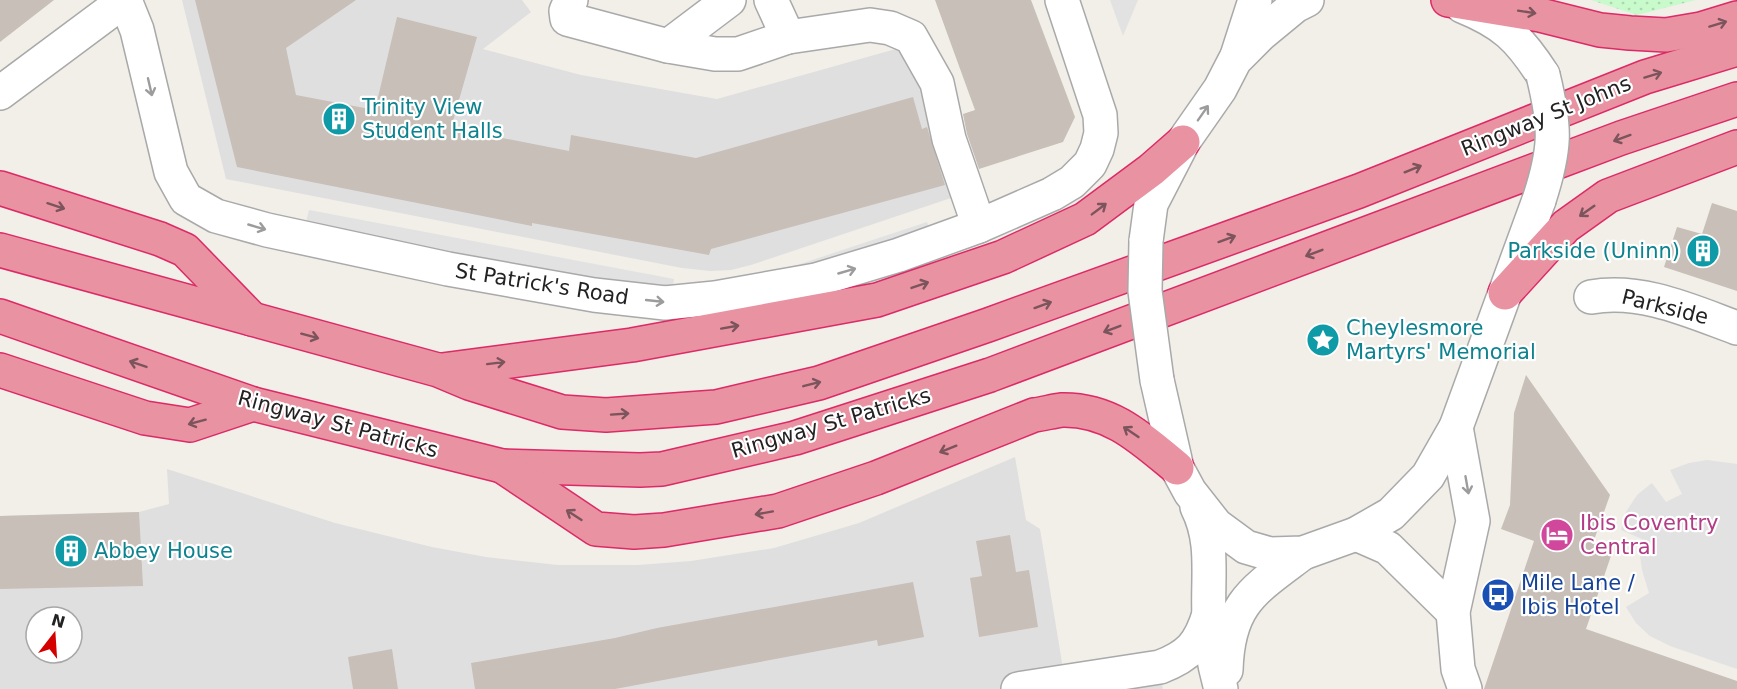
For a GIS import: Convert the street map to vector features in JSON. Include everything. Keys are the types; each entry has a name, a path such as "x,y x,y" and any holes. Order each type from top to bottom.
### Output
{"highway":[{"path":"1447,0 1540,15 1600,30 1630,33 1666,35 1701,29 1737,18"},
{"name":"Ringway St Johns","path":"1359,191 1645,77 1737,49"},
{"name":"Ringway St Patricks","path":"0,316 253,404 502,466 662,469 795,438 990,375 1621,138 1737,99"},
{"path":"438,370 632,345 877,300 1003,257 1085,219 1151,170 1183,142"},
{"path":"1505,293 1566,226 1608,196 1737,147"},
{"path":"0,188 160,239 185,250 254,321"},
{"name":"Ringway St Patricks","path":"0,250 438,370 469,383 562,412 606,415 716,406 819,383 988,325 1359,191"},
{"path":"0,370 145,418 190,425 253,404"},
{"path":"502,466 596,529 634,532 664,530 778,511 876,478 1034,415 1061,410 1092,413 1130,429 1183,480"}],"street":[{"path":"0,93 125,0"},
{"name":"St Patrick's Road","path":"125,0 136,30 171,172 186,199 216,216 267,230 448,269 594,295 665,303 715,298 816,280 899,255 979,226 1052,194 1072,182 1090,164 1099,141 1100,115 1062,0"},
{"path":"571,0 566,11 567,19 668,46 715,54 738,54 788,37 870,25 890,28 911,37 937,83 950,139 979,226"},
{"path":"668,46 729,0"},
{"path":"771,0 788,37"},
{"path":"1221,689 1211,648 1207,533 1201,514 1183,480 1157,380 1145,291 1146,241 1151,204 1183,142 1220,89 1235,60 1255,0"},
{"path":"1235,60 1261,34 1295,6 1307,0"},
{"path":"1228,689 1227,654 1235,619 1255,589 1303,553 1356,534 1391,514 1428,476 1456,427 1539,200 1549,168 1554,139 1551,106 1543,75 1527,51 1509,32 1487,16 1447,0"},
{"name":"Parkside","path":"1592,297 1611,294 1641,297 1737,328"},
{"path":"1456,427 1473,521 1453,612 1458,669 1466,689"},
{"path":"1183,480 1216,525 1246,547 1270,554 1303,553"},
{"path":"1356,534 1388,548 1453,612"},
{"path":"1018,689 1160,667 1188,653 1198,641 1209,614"}],"shaded area":[{"path":"182,0 522,0 531,12 483,49 581,75 717,99 910,45 960,195 751,265 731,270 710,271 682,268 226,179"},
{"path":"1110,0 1138,0 1123,36"},
{"path":"309,210 674,279 672,295 305,226"},
{"path":"927,222 931,232 773,283 770,274"},
{"path":"1015,457 1026,520 1040,529 1065,681 1132,671 1162,685 1163,689 0,689 0,516 139,512 169,504 167,469 335,523 432,547 486,557 558,565 638,565 691,561 774,548 859,523"},
{"path":"1707,460 1737,464 1737,669 1670,646 1650,636 1636,623 1626,607 1649,593 1640,555 1642,539 1621,530 1626,512 1637,495 1652,483 1666,502 1682,494 1670,470 1689,463"}],"green space":[{"path":"1591,0 1696,0 1637,15"}],"building":[{"path":"0,0 54,0 0,42"},
{"path":"195,0 356,0 286,48 296,95 375,110 397,17 477,37 451,128 569,151 571,135 696,158 913,97 922,129 927,127 945,185 711,249 709,255 532,223 532,226 237,167"},
{"path":"935,0 1031,0 1075,117 1063,142 979,169 963,114 975,110"},
{"name":"Parkside (Uninn)","path":"1712,203 1737,211 1737,291 1664,267 1677,227 1702,234"},
{"name":"Ibis Coventry Central","path":"1526,375 1610,495 1593,543 1613,550 1586,629 1737,681 1737,689 1484,689 1534,541 1501,529 1510,505 1514,413"},
{"name":"Abbey House","path":"139,512 143,586 0,589 0,516"},
{"path":"1010,535 1016,572 1029,570 1038,627 979,637 970,578 982,576 976,541"},
{"path":"913,582 924,637 878,646 877,640 615,689 475,689 471,663"},
{"path":"392,649 398,689 353,689 348,657"}],"place":[{"name":"Trinity View Student Halls","path":"339,119"},
{"name":"Parkside (Uninn)","path":"1703,251"},
{"name":"Cheylesmore Martyrs' Memorial","path":"1323,340"},
{"name":"Ibis Coventry Central","path":"1557,535"},
{"name":"Abbey House","path":"71,551"},
{"name":"Mile Lane / Ibis Hotel","path":"1498,595"}]}
